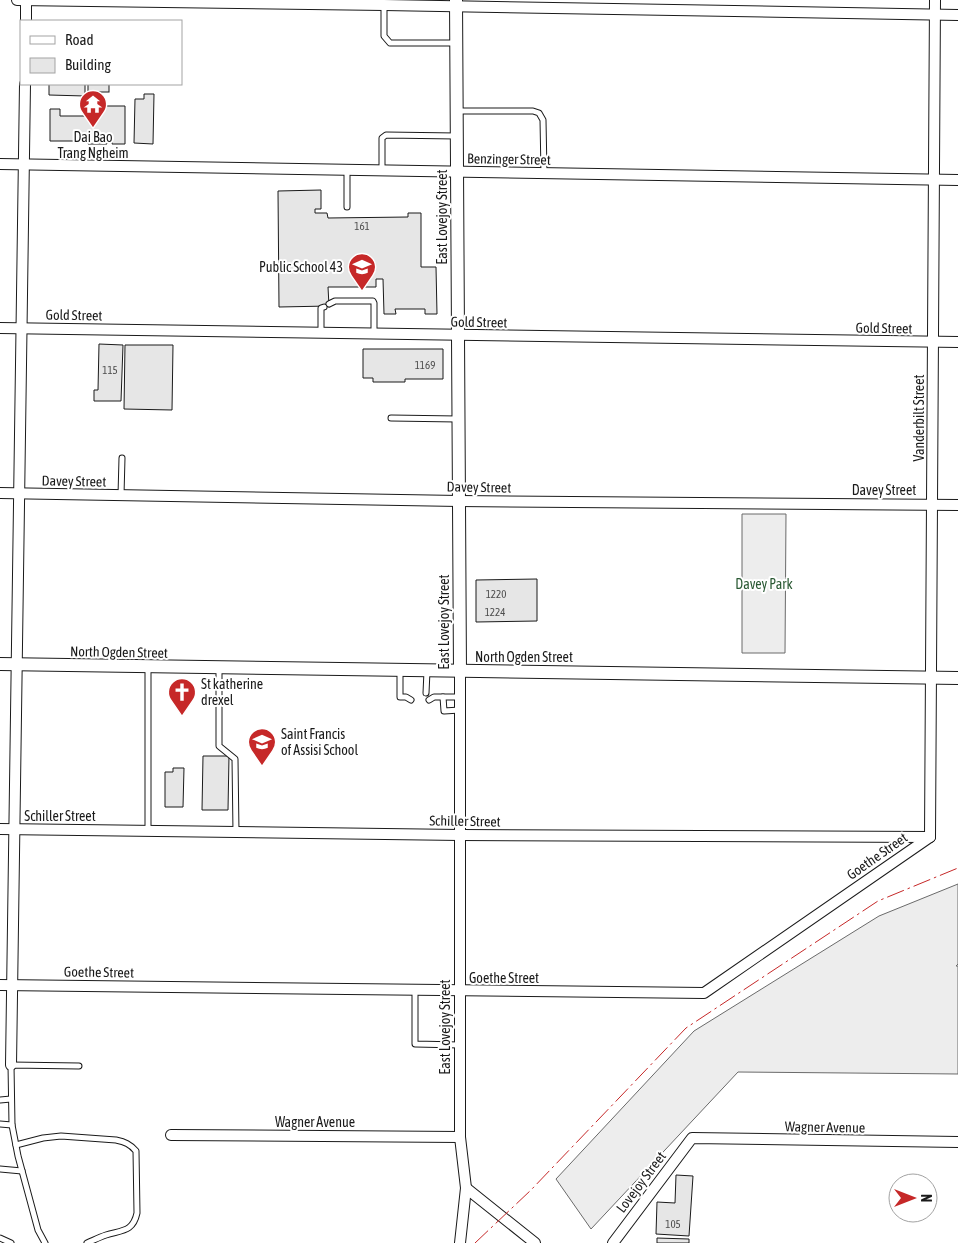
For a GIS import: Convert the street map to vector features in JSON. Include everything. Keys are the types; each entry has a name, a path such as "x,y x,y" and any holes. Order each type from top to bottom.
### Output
{"street":[{"path":"17,0 384,5 456,3 958,16"},
{"path":"26,0 26,20"},
{"name":"Vanderbilt Street","path":"930,837 935,0"},
{"name":"East Lovejoy Street","path":"456,3 460,672 460,1137 466,1188 460,1243"},
{"path":"10,1065 25,85"},
{"name":"Benzinger Street","path":"0,164 958,180"},
{"name":"Gold Street","path":"0,328 958,342"},
{"name":"Davey Street","path":"0,493 459,501 958,505"},
{"name":"North Ogden Street","path":"0,664 148,668 729,673 958,678"},
{"name":"Schiller Street","path":"0,829 460,836 930,837"},
{"name":"Goethe Street","path":"0,984 704,993 930,837"},
{"name":"Wagner Avenue","path":"171,1135 460,1137"},
{"name":"Wagner Avenue","path":"692,1138 958,1142"},
{"name":"Lovejoy Street","path":"613,1243 692,1138"},
{"path":"466,1188 535,1243"}],"lane":[{"path":"384,5 384,36 390,43 456,43"},
{"path":"457,110 533,110 539,113 543,120 544,173"},
{"path":"382,170 382,138 386,135 457,136"},
{"path":"347,170 347,207"},
{"path":"320,333 321,308 335,301 373,301 374,334"},
{"path":"391,418 458,419"},
{"path":"121,495 122,458"},
{"path":"148,668 148,830"},
{"path":"219,668 219,746 235,759 236,832"},
{"path":"400,670 400,697 410,697"},
{"path":"426,671 429,696 460,697"},
{"path":"444,697 444,711 460,710"},
{"path":"415,990 415,1044 460,1045"},
{"path":"44,1243 38,1230 16,1145 12,1124 10,1065 79,1066"},
{"path":"0,1100 11,1100"},
{"path":"0,1124 12,1124"},
{"path":"16,1145 61,1136 116,1140 125,1142 136,1151 137,1213 135,1221 126,1230 104,1235 88,1243"},
{"path":"0,1169 22,1171"},
{"path":"0,1238 11,1243"}],"shaded area":[{"name":"Davey Park","path":"742,514 786,514 785,653 742,653"},
{"path":"958,884 958,964 956,966 958,966 958,1074 738,1072 591,1229 556,1179 694,1031 879,916"}],"building":[{"path":"49,85 85,85 85,96 49,95"},
{"path":"88,85 109,85 109,92 88,92"},
{"path":"144,94 154,94 153,144 134,143 135,99 144,99"},
{"path":"89,106 125,106 125,144 112,144 112,135 107,135 107,144 88,144 88,141 50,141 50,109 60,109 60,116 89,116"},
{"path":"321,190 321,209 315,209 315,213 327,213 328,218 408,217 408,213 421,213 421,267 436,267 437,314 425,314 425,309 395,309 396,314 384,314 383,279 376,279 376,287 328,287 329,306 279,307 278,191"},
{"path":"99,344 123,345 121,401 94,401 94,390 98,390"},
{"path":"125,345 173,345 172,410 124,409"},
{"path":"363,349 443,349 443,379 405,379 405,382 373,382 373,378 363,378"},
{"path":"537,579 537,621 476,622 476,580"},
{"path":"203,756 229,756 228,810 202,810"},
{"path":"173,768 184,768 183,807 165,807 165,772 173,772"},
{"path":"676,1175 693,1176 689,1236 656,1234 657,1202 675,1203"},
{"path":"657,1238 689,1239 689,1243 657,1243"}],"power":[{"path":"475,1243 531,1190 686,1028 878,901 958,868"}],"place":[{"name":"Dai Bao Trang Ngheim","path":"93,128"},
{"name":"Public School 43","path":"362,291"},
{"name":"St katherine drexel","path":"182,716"},
{"name":"Saint Francis of Assisi School","path":"262,766"}]}
